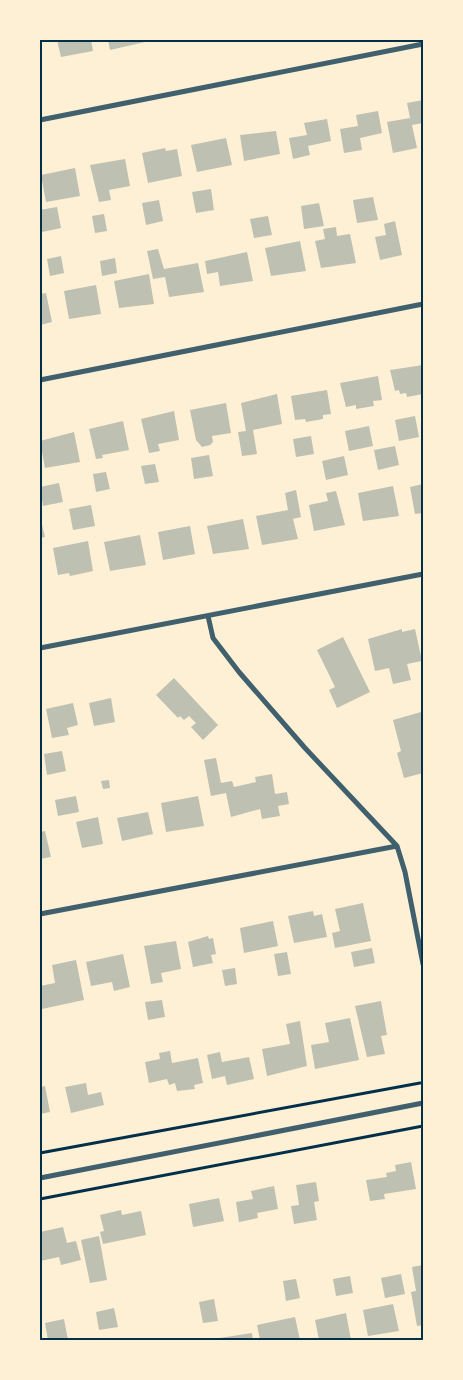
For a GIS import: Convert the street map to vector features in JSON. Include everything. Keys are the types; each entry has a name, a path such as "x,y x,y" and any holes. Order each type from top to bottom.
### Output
{"street":[{"path":"40,120 423,44"},
{"path":"40,380 423,304"},
{"path":"40,648 423,574"},
{"path":"208,616 213,638 239,672 305,748 397,846 405,872 423,964"},
{"path":"40,914 397,846"},
{"path":"40,1178 423,1103"}],"path":[{"path":"40,1153 420,1083"},
{"path":"40,1199 423,1126"}],"building":[{"path":"57,40 91,40 93,51 61,57"},
{"path":"108,40 145,40 145,42 110,50"},
{"path":"423,100 423,123 412,125 417,148 393,153 387,122 410,118 407,103"},
{"path":"378,111 382,133 360,138 362,150 344,153 340,129 358,126 356,115"},
{"path":"327,119 331,141 308,146 310,155 293,159 289,138 307,135 304,123"},
{"path":"276,131 280,154 244,161 240,135"},
{"path":"226,138 232,165 197,172 191,145"},
{"path":"165,148 166,151 177,149 182,176 148,183 142,153"},
{"path":"125,159 130,186 109,190 111,200 99,202 90,165"},
{"path":"75,168 80,196 46,202 41,175"},
{"path":"211,189 214,210 196,213 192,192"},
{"path":"373,197 378,220 357,223 353,200"},
{"path":"159,200 163,221 146,225 142,203"},
{"path":"319,203 324,226 304,229 301,206"},
{"path":"57,207 61,228 42,232 40,210"},
{"path":"104,214 107,231 95,233 92,216"},
{"path":"268,216 272,235 254,238 250,219"},
{"path":"395,221 402,255 380,260 375,237 386,235 384,224"},
{"path":"336,227 337,236 350,234 356,263 321,268 315,241 325,239 323,229"},
{"path":"300,241 306,271 271,276 265,248"},
{"path":"158,249 164,269 198,263 204,292 169,297 165,277 153,279 147,251"},
{"path":"247,252 253,281 220,286 218,272 207,274 205,261"},
{"path":"61,256 64,273 50,276 47,259"},
{"path":"115,258 117,273 102,276 100,261"},
{"path":"149,274 154,304 119,308 114,281"},
{"path":"96,285 101,314 69,319 64,291"},
{"path":"46,293 52,322 40,325 40,294"},
{"path":"423,365 423,394 407,397 406,393 400,394 399,390 395,391 390,370"},
{"path":"378,376 382,400 373,401 374,406 356,409 356,405 346,407 340,383"},
{"path":"327,390 331,414 323,415 323,419 306,422 305,419 295,420 291,396"},
{"path":"277,394 282,424 253,430 257,454 242,456 238,432 246,431 241,403"},
{"path":"226,403 231,433 212,436 213,442 202,447 196,440 190,410"},
{"path":"174,411 179,440 158,444 160,451 149,453 141,419"},
{"path":"415,416 419,437 399,441 395,420"},
{"path":"123,421 129,450 102,455 103,458 96,459 89,429"},
{"path":"369,426 373,446 349,451 345,431"},
{"path":"74,432 80,462 45,468 40,441"},
{"path":"311,436 314,454 296,457 293,439"},
{"path":"395,446 399,465 378,470 374,450"},
{"path":"209,455 213,476 194,479 191,458"},
{"path":"344,456 348,475 326,480 322,461"},
{"path":"155,464 159,482 145,484 141,466"},
{"path":"106,472 110,489 96,492 93,474"},
{"path":"59,483 63,502 43,506 40,487"},
{"path":"423,484 423,513 415,514 410,487"},
{"path":"393,486 399,516 363,521 358,493"},
{"path":"296,490 301,517 293,519 298,539 262,545 256,516 288,510 285,493"},
{"path":"336,491 345,525 314,531 309,505 328,501 326,493"},
{"path":"91,505 95,526 73,530 69,509"},
{"path":"40,517 45,537 40,538"},
{"path":"243,519 249,549 213,554 207,526"},
{"path":"190,526 195,554 163,560 158,532"},
{"path":"140,535 146,565 110,571 104,542"},
{"path":"88,541 93,571 70,576 69,573 58,575 53,548"},
{"path":"402,629 402,632 415,629 422,661 407,664 411,680 393,684 389,668 375,671 368,639"},
{"path":"343,637 370,692 337,708 329,690 335,687 317,650"},
{"path":"174,678 218,725 203,740 191,727 196,723 189,716 184,720 180,716 178,718 156,695"},
{"path":"111,698 115,722 94,726 89,703"},
{"path":"73,703 78,725 67,728 69,735 52,738 46,709"},
{"path":"421,712 423,773 404,778 397,753 401,751 393,720"},
{"path":"62,751 66,771 47,775 44,754"},
{"path":"216,758 221,783 232,781 234,787 256,782 255,777 272,774 275,794 287,792 289,804 278,806 280,816 262,819 260,809 231,817 226,793 211,796 204,760"},
{"path":"109,780 110,788 103,789 101,781"},
{"path":"76,796 79,812 58,816 55,800"},
{"path":"198,796 204,826 166,832 161,803"},
{"path":"148,812 153,834 122,841 117,818"},
{"path":"98,817 103,844 82,848 76,822"},
{"path":"45,831 51,857 40,859 40,832"},
{"path":"363,903 371,941 335,948 332,933 340,931 335,909"},
{"path":"313,911 314,916 322,914 327,937 294,943 288,916"},
{"path":"273,921 278,946 244,953 240,928"},
{"path":"208,936 209,939 213,938 216,954 211,955 213,963 193,967 188,942"},
{"path":"176,941 181,969 161,973 163,982 151,984 144,946"},
{"path":"372,948 375,963 354,967 351,952"},
{"path":"287,952 291,974 278,976 274,954"},
{"path":"123,954 130,987 114,991 112,982 91,986 86,962"},
{"path":"76,960 84,1000 42,1009 40,986 55,983 52,965"},
{"path":"235,968 237,984 225,986 222,970"},
{"path":"162,1000 165,1017 148,1020 145,1002"},
{"path":"381,1001 387,1035 381,1036 385,1054 367,1057 355,1006"},
{"path":"350,1018 359,1060 315,1069 311,1045 329,1042 325,1023"},
{"path":"300,1021 307,1066 267,1076 262,1049 290,1044 286,1024"},
{"path":"170,1051 172,1063 198,1058 203,1083 194,1085 195,1089 177,1091 175,1083 169,1085 167,1079 149,1083 145,1062 160,1059 159,1053"},
{"path":"220,1052 222,1062 249,1057 254,1079 227,1085 225,1076 212,1079 207,1055"},
{"path":"86,1083 88,1095 101,1092 104,1105 71,1113 65,1087"},
{"path":"45,1086 50,1112 40,1114 40,1087"},
{"path":"411,1162 416,1189 384,1194 385,1199 370,1201 366,1180 387,1177 386,1173 396,1171 395,1165"},
{"path":"316,1182 319,1201 314,1202 317,1220 294,1224 291,1206 299,1205 296,1185"},
{"path":"274,1186 278,1209 257,1213 258,1218 239,1222 236,1202 253,1199 251,1191"},
{"path":"219,1198 224,1221 193,1227 189,1204"},
{"path":"121,1210 122,1215 141,1211 146,1235 103,1244 100,1232 104,1231 100,1215"},
{"path":"63,1227 67,1243 76,1241 81,1260 61,1265 59,1257 40,1261 40,1232"},
{"path":"99,1236 107,1280 90,1283 81,1240"},
{"path":"423,1265 423,1325 417,1326 411,1292 416,1291 412,1267"},
{"path":"401,1274 405,1294 385,1298 381,1278"},
{"path":"350,1276 353,1293 336,1296 333,1279"},
{"path":"296,1279 300,1298 286,1301 283,1281"},
{"path":"214,1299 218,1321 203,1323 199,1302"},
{"path":"393,1304 399,1331 368,1336 363,1310"},
{"path":"114,1308 118,1327 99,1330 96,1312"},
{"path":"346,1313 351,1340 319,1340 315,1320"},
{"path":"295,1317 300,1340 260,1340 257,1325"},
{"path":"64,1319 68,1340 48,1340 45,1323"},
{"path":"252,1333 253,1340 213,1339"}]}
